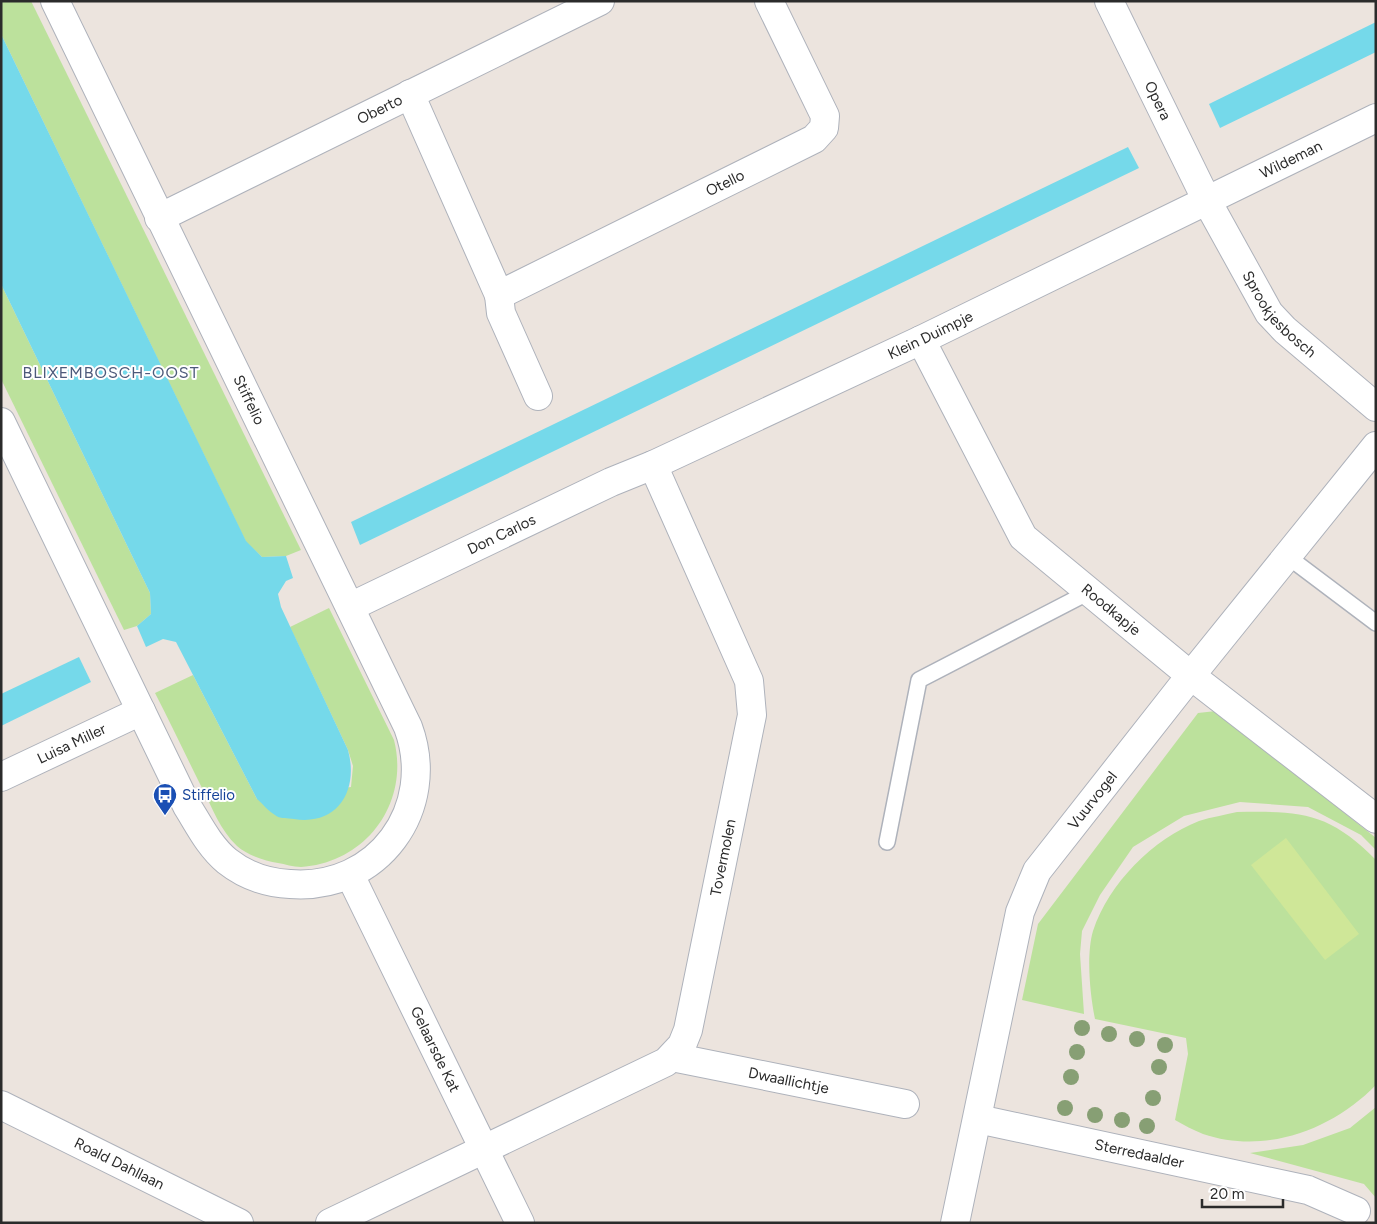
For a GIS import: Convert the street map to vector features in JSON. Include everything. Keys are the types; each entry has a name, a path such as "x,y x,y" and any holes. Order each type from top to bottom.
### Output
{"street":[{"name":"Stiffelio","path":"1,422 187,806 207,838 227,860 249,875 281,884 312,885 350,875 375,859 402,824 414,795 416,760 414,742 55,1"},
{"name":"Oberto","path":"159,218 600,1"},
{"name":"Otello","path":"500,295 814,139 824,128 825,116 769,1"},
{"name":"Opera","path":"1108,1 1207,201"},
{"path":"410,94 500,295 501,313 538,396"},
{"name":"Wildeman","path":"1207,201 1376,118"},
{"name":"Klein Duimpje","path":"653,465 921,340 1207,201"},
{"name":"Sprookjesbosch","path":"1207,201 1269,313 1285,330 1376,406"},
{"name":"Roodkapje","path":"921,340 1022,537 1190,675 1376,819"},
{"name":"Vuurvogel","path":"955,1223 1020,912 1037,872 1190,675 1376,446"},
{"name":"Don Carlos","path":"350,607 611,482 653,465"},
{"name":"Tovermolen","path":"484,1149 666,1062 682,1045 688,1030 752,715 749,681 653,465"},
{"name":"Luisa Miller","path":"1,777 141,711"},
{"name":"Gelaarsde Kat","path":"350,875 520,1223"},
{"name":"Dwaallichtje","path":"672,1057 905,1104"},
{"name":"Roald Dahllaan","path":"1,1105 239,1223"},
{"name":"Sterredaalder","path":"978,1119 1308,1190 1356,1211"},
{"path":"330,1223 484,1149"}],"lane":[{"path":"1287,556 1376,623"},
{"path":"887,842 919,680 1089,592"}],"green space":[{"path":"1,1 31,1 301,550 286,556 262,557 246,542 1,34"},
{"path":"1,284 150,593 151,614 137,626 124,630 1,379"},
{"path":"329,608 394,740 397,763 395,786 389,807 378,826 363,842 345,854 324,863 295,867 256,857 241,849 231,840 217,818 155,693 193,675 257,799 351,787 353,766 348,750 290,627"},
{"path":"1216,711 1376,838 1376,850 1361,835 1308,807 1240,802 1184,816 1133,847 1100,895 1082,931 1080,954 1084,1014 1022,1000 1038,924 1198,713"},
{"path":"1237,812 1297,814 1328,823 1359,844 1376,860 1376,1085 1339,1115 1318,1126 1273,1140 1250,1142 1226,1140 1203,1134 1175,1120 1188,1054 1186,1038 1095,1019 1090,975 1090,952 1093,931 1100,913 1121,880 1149,851 1182,829 1199,821"},
{"path":"1286,838 1359,934 1325,960 1251,865"},
{"path":"1376,1107 1376,1198 1364,1184 1250,1153 1303,1145 1350,1128"}],"water":[{"path":"1376,22 1376,52 1220,128 1209,104"},
{"path":"1,34 246,541 262,557 286,556 293,578 286,581 278,594 281,607 348,750 351,765 350,779 342,802 323,817 309,820 279,817 270,812 257,799 176,642 163,639 146,647 137,626 151,614 150,593 1,284"},
{"path":"1128,147 1139,168 360,545 351,522"},
{"path":"79,657 91,682 1,726 1,694"}],"place":[{"name":"Stiffelio","path":"165,816"}],"district":[{"name":"BLIXEMBOSCH-OOST","path":"111,372"}]}
